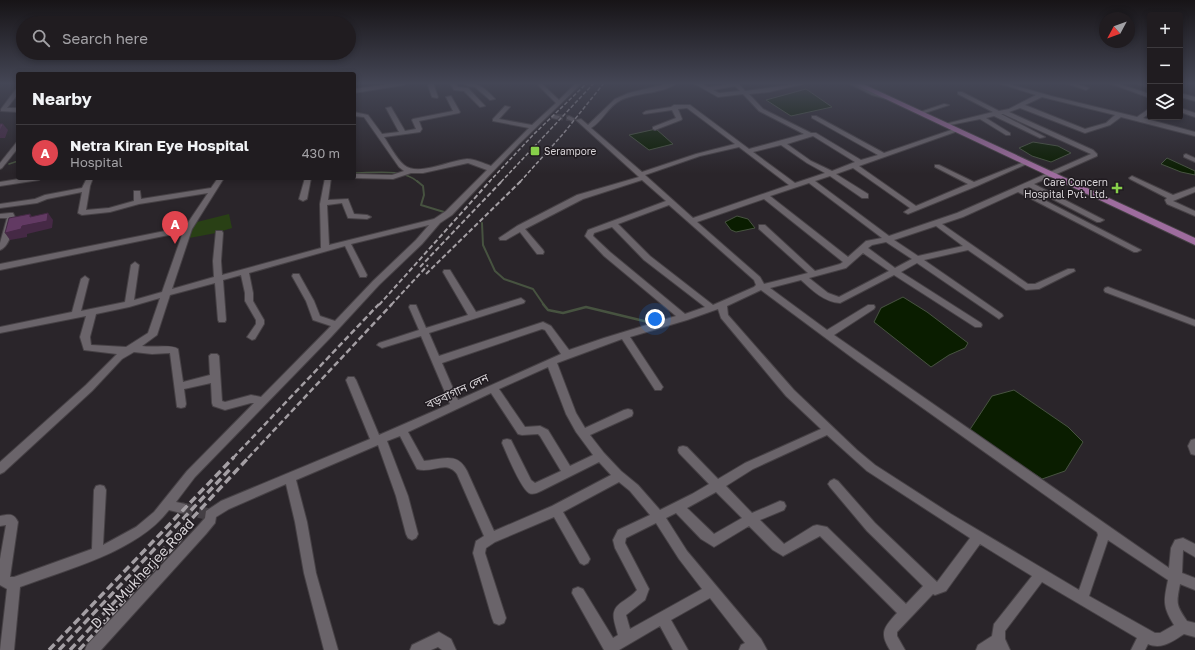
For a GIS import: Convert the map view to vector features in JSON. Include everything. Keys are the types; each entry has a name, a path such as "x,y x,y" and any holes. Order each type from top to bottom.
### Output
{"main road":[{"path":"921,113 1195,242"}],"street":[{"path":"392,113 403,133"},
{"path":"380,136 418,130 414,122 416,120 450,113"},
{"path":"501,113 495,120 533,128"},
{"path":"0,521 9,519 12,522 4,579 7,583 14,583 104,551 140,531 168,505 183,483 376,284 419,242 437,221 449,213 491,169 549,113"},
{"path":"588,127 598,122 604,113"},
{"path":"655,128 679,119 677,113"},
{"path":"698,113 794,186"},
{"path":"768,113 810,134 816,135 916,209"},
{"path":"947,125 998,113"},
{"path":"1000,113 1042,137"},
{"name":"বড়বাগান লেন","path":"209,515 225,505 402,430 551,361 624,335 717,307 762,286 838,268 849,262 869,243 888,239 936,223 1019,190 1095,154 1000,113"},
{"path":"1040,113 1085,131 1108,124 1119,115"},
{"path":"1112,113 1195,134"},
{"path":"1138,119 1146,113"},
{"path":"356,114 366,116 401,166 409,171 416,172 468,161 491,169"},
{"path":"814,117 883,155"},
{"path":"981,117 1008,134"},
{"path":"575,119 588,127 762,286 827,335 1102,529 1175,577 1195,584"},
{"path":"692,221 956,130"},
{"path":"748,151 782,143 810,134"},
{"path":"782,143 809,162 832,173 865,196"},
{"path":"503,238 586,195 641,177 698,155 739,145"},
{"path":"0,167 16,147"},
{"path":"1186,156 1195,160"},
{"path":"908,212 975,186 1026,163"},
{"path":"937,166 975,186"},
{"path":"356,176 393,177 409,171"},
{"path":"1132,178 1172,198"},
{"path":"0,184 27,180"},
{"path":"89,180 86,189 82,213 110,210 138,202 213,190"},
{"path":"0,469 84,393 119,357 152,334 188,229 220,180"},
{"path":"303,199 308,180"},
{"path":"325,249 324,203 328,180"},
{"path":"809,180 917,260 999,316"},
{"path":"1030,185 1100,220"},
{"path":"0,206 37,201 45,197 86,189"},
{"path":"1195,189 1169,200 1170,202 1195,214"},
{"path":"1019,190 1137,250"},
{"path":"137,193 138,202"},
{"path":"765,196 849,262"},
{"path":"324,203 345,202 351,216 367,217"},
{"path":"670,202 590,232 589,236 619,264 684,318"},
{"path":"0,216 10,215 11,217 4,242 0,248"},
{"path":"0,331 129,304 347,243 437,221"},
{"path":"613,223 647,258 717,307 754,353 790,393 828,430 871,468 1082,600 1159,641 1189,628 1174,613 1170,601 1175,577 1178,546 1183,544 1195,551"},
{"path":"936,223 1015,280 1030,288 1036,287 1071,271"},
{"path":"762,227 814,274"},
{"path":"520,228 540,252"},
{"path":"0,267 188,229"},
{"path":"219,233 217,261 222,320"},
{"path":"347,243 363,275"},
{"path":"803,277 812,286 837,300 929,254 969,247"},
{"path":"863,249 895,272 978,325"},
{"path":"129,304 135,265"},
{"path":"244,271 250,293 249,301 260,320 260,324 252,337"},
{"path":"447,272 473,315"},
{"path":"296,276 310,301 316,318 337,325"},
{"path":"76,314 84,279"},
{"path":"1108,290 1195,323"},
{"path":"382,345 521,301"},
{"path":"413,306 456,406"},
{"path":"827,335 871,307"},
{"path":"92,311 85,337 87,348 152,351 174,350 181,404"},
{"path":"436,361 543,325 548,328 566,355"},
{"path":"624,335 658,387"},
{"path":"214,356 216,401 219,405 225,406 251,399 263,401"},
{"path":"551,361 571,414 583,433 600,456 634,488 658,516 683,555 712,590 754,648"},
{"path":"179,387 215,378"},
{"path":"352,380 402,496 412,534"},
{"path":"493,388 522,431 540,430 544,433 568,472"},
{"path":"583,433 628,413"},
{"path":"402,430 421,466 451,461 459,466 491,538"},
{"path":"626,638 619,615 620,611 640,597 643,589 619,544 622,534 678,507 749,466 828,430"},
{"path":"507,443 527,483 533,489 541,488 600,456"},
{"path":"1195,443 1193,446 1195,451"},
{"path":"683,450 718,484 777,546 783,550 817,530 823,531 906,613"},
{"path":"499,618 479,553 480,545 491,538 556,510 620,476"},
{"path":"290,478 301,522 310,573 331,650"},
{"path":"834,484 872,527 932,586 938,589 942,587 979,536"},
{"path":"99,552 97,545 100,490"},
{"path":"168,505 181,508"},
{"path":"678,507 708,539 714,541 750,519 780,506"},
{"path":"556,510 584,559"},
{"name":"D. N. Mukherjee Road","path":"92,650 211,520 209,515"},
{"path":"1082,600 1104,535 1102,529"},
{"path":"983,650 1001,645 997,634 999,629 1041,574"},
{"path":"7,650 14,583"},
{"path":"898,650 892,644 889,633 891,629 932,586"},
{"path":"578,593 611,648 662,617 712,590"},
{"path":"662,617 681,650"},
{"path":"1138,650 1146,635"},
{"path":"417,650 439,639 446,644 449,650"}],"shaded area":[{"path":"787,113 803,113 791,116"},
{"path":"656,129 673,144 649,150 629,135"},
{"path":"1033,142 1058,146 1071,153 1051,162 1032,156 1019,148"},
{"path":"1167,158 1195,171 1195,175 1181,172 1161,164"},
{"path":"229,214 232,228 216,233 184,239 197,222"},
{"path":"737,216 748,219 755,228 736,232 731,230 725,222"},
{"path":"903,297 927,312 968,343 965,348 949,355 931,367 874,322 881,308"},
{"path":"1014,390 1068,427 1083,442 1065,471 1042,479 969,431 992,396"}],"building":[{"path":"0,124 3,124 0,131"},
{"path":"48,213 47,221 22,226 21,229 5,233 9,218 30,214 30,217"}],"waterway":[{"path":"9,164 16,162"},
{"path":"356,173 396,173 412,178 418,182"},
{"path":"417,181 423,186 424,195 421,205 444,212"},
{"path":"482,223 483,245 495,271 504,279 533,289 544,305"},
{"path":"543,304 548,310 563,313 586,307 644,321 661,321"}],"tunnel":[{"path":"557,117 569,118"},
{"path":"181,508 208,514"}],"railway":[{"path":"489,182 556,113"},
{"path":"501,182 566,113"},
{"path":"520,182 580,113"},
{"path":"379,305 490,181"},
{"path":"420,267 502,181"},
{"path":"426,274 520,182"},
{"path":"391,305 428,265"},
{"path":"233,458 379,304"},
{"path":"248,458 392,304"},
{"path":"49,650 234,457"},
{"path":"70,650 249,457"},
{"path":"59,650 232,467"},
{"path":"79,650 182,538"}],"place":[{"name":"Serampore","path":"535,151"},
{"name":"Care Concern Hospital Pvt. Ltd.","path":"1117,188"},
{"name":"Netra Kiran Eye Hospital","path":"175,244"}]}
